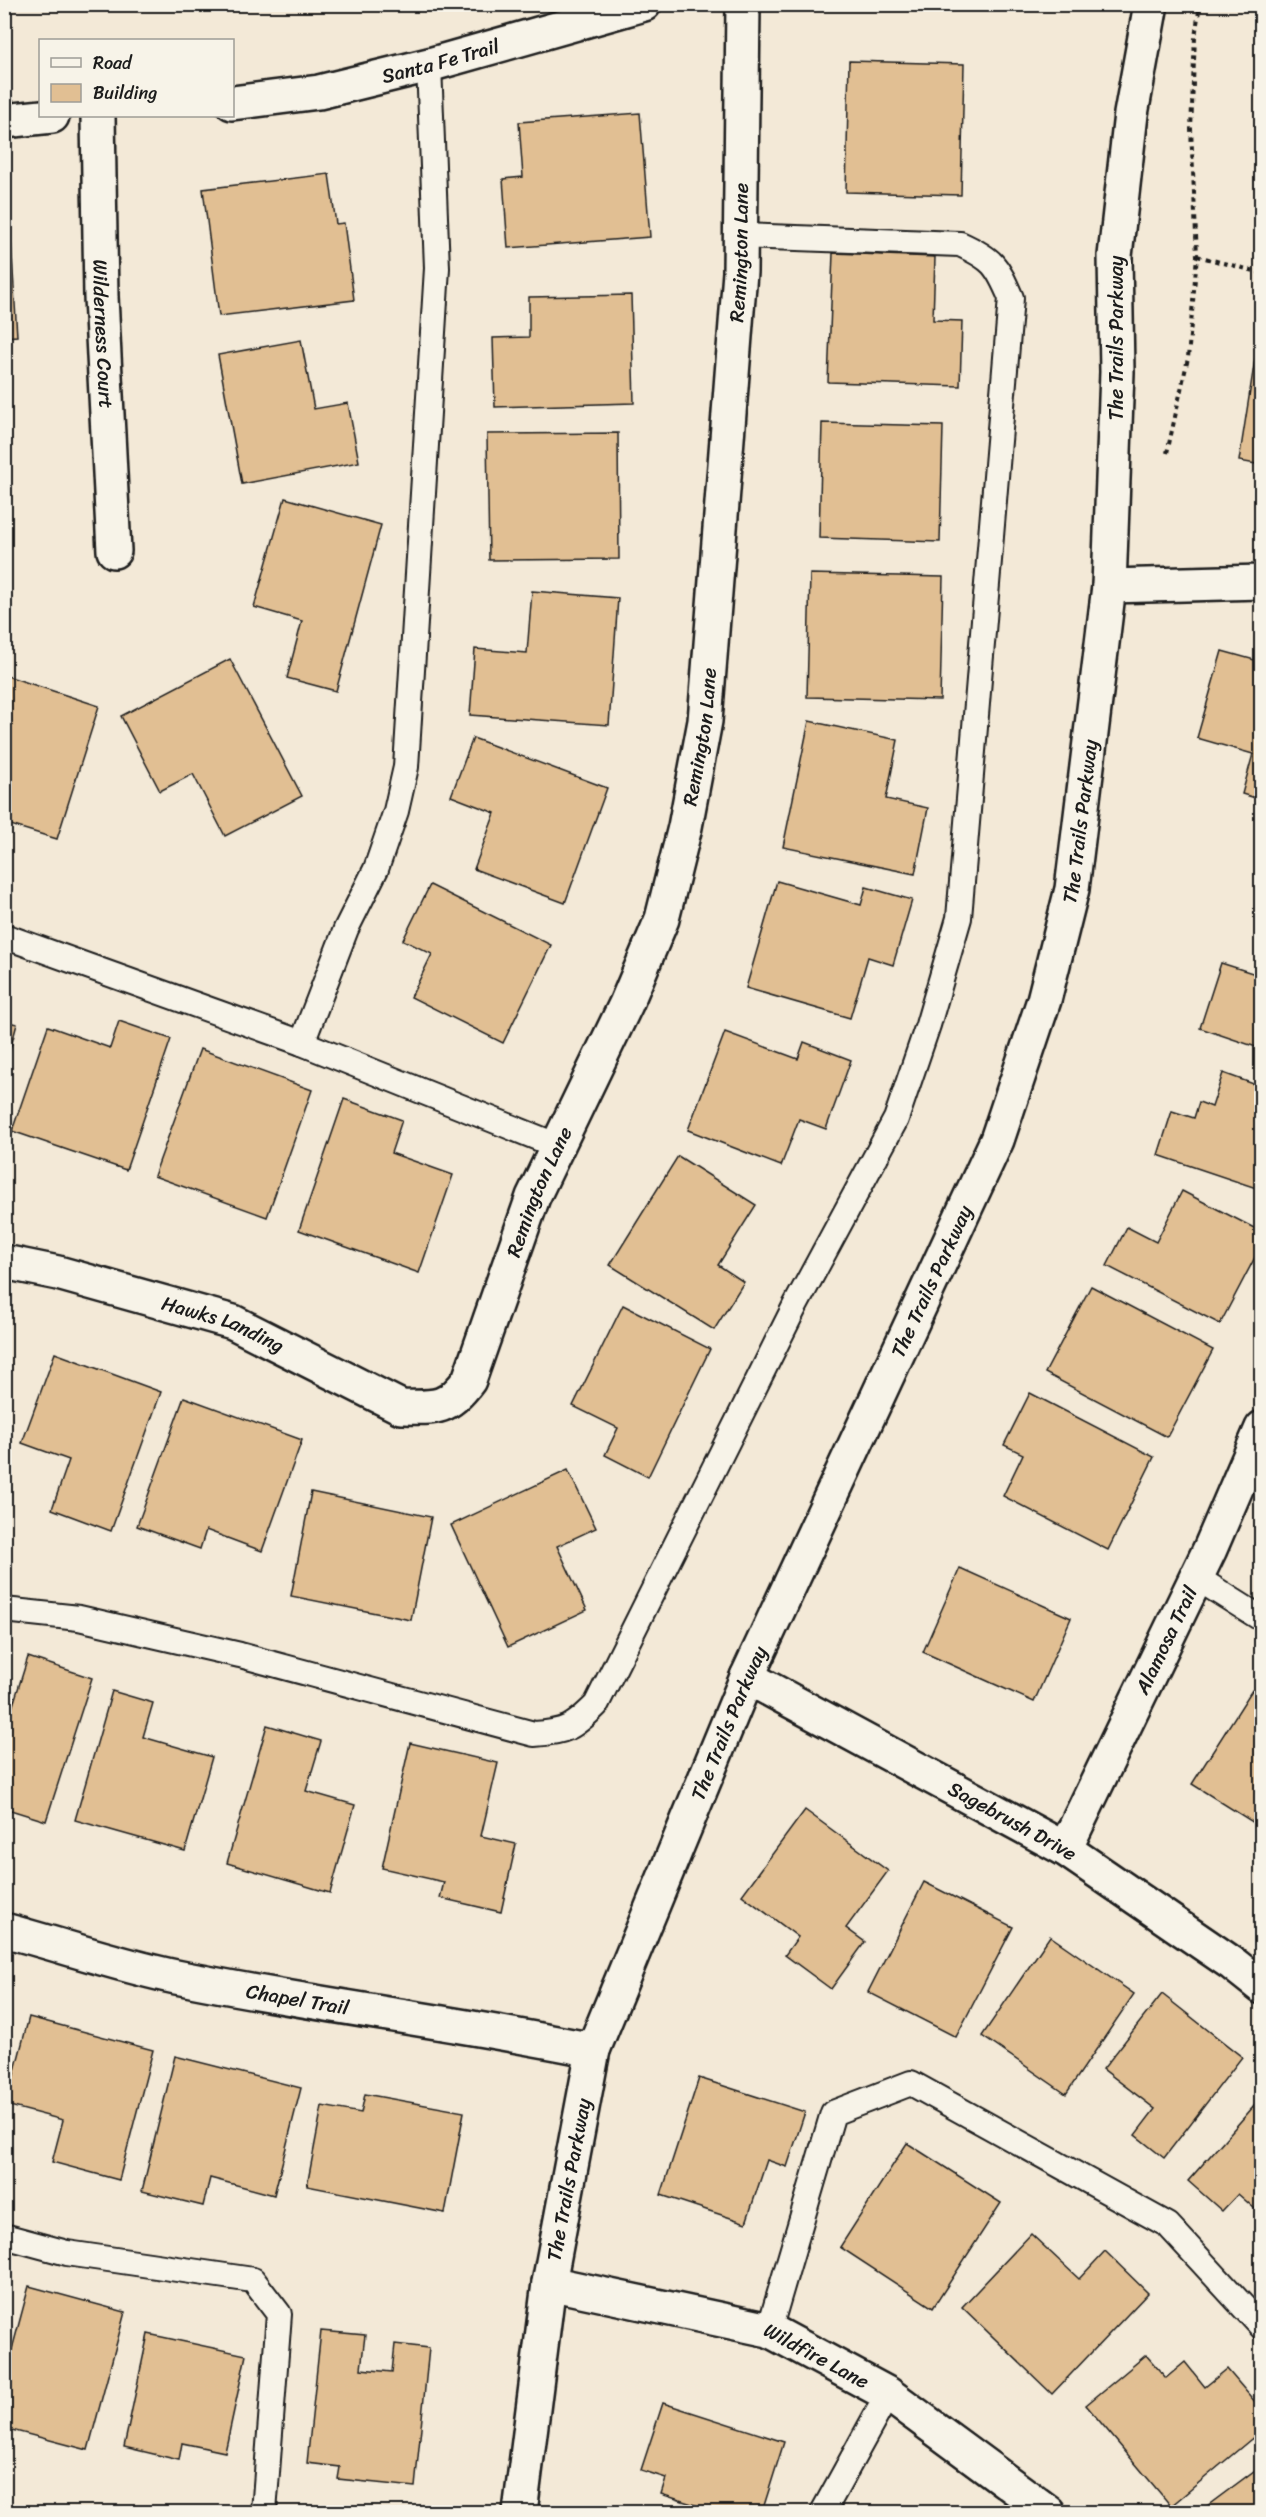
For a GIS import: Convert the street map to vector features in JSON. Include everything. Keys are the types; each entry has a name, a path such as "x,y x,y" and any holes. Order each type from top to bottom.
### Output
{"street":[{"name":"Santa Fe Trail","path":"234,103 320,92 644,4"},
{"name":"Remington Lane","path":"432,1408 456,1398 469,1380 533,1197 626,1004 662,919 686,827 705,721 740,272 743,4"},
{"name":"The Trails Parkway","path":"520,2512 549,2283 593,2050 747,1677 997,1140 1044,1000 1072,889 1109,586 1117,372 1115,256 1131,114 1151,4"},
{"path":"4,122 44,117"},
{"name":"Wilderness Court","path":"98,117 101,297 114,551"},
{"path":"1109,586 1262,582"},
{"name":"Hawks Landing","path":"4,1263 58,1273 233,1322 401,1407 432,1408"},
{"name":"Alamosa Trail","path":"1065,1849 1197,1578 1262,1428"},
{"name":"Sagebrush Drive","path":"747,1677 1065,1849 1233,1964 1262,1987"},
{"name":"Chapel Trail","path":"4,1930 174,1976 381,2013 491,2029 593,2050"},
{"name":"Wildfire Lane","path":"549,2283 769,2330 888,2394 1048,2512"}],"lane":[{"path":"302,1043 346,929 376,869 396,811 406,768 437,268 429,64"},
{"path":"4,1610 79,1618 240,1655 534,1734 556,1732 577,1724 596,1705 794,1308 896,1119 928,1026 959,918 1011,298 1000,271 984,256 960,244 740,236"},
{"path":"4,936 302,1043 558,1146"},
{"path":"1197,1578 1262,1619"},
{"path":"769,2330 833,2114 911,2083 1168,2225 1262,2327"},
{"path":"4,2236 67,2253 254,2280 279,2314 264,2512"},
{"path":"823,2512 888,2394"}],"path":[{"path":"1167,453 1188,358 1197,256 1191,129 1195,37 1200,4"},
{"path":"1197,256 1262,273"}],"building":[{"path":"849,61 964,64 961,195 846,192"},
{"path":"1262,76 1262,189 1256,189"},
{"path":"640,113 650,237 508,248 503,179 523,177 519,122"},
{"path":"329,174 336,224 344,223 354,300 219,316 203,189"},
{"path":"4,207 9,207 17,336 4,337"},
{"path":"833,253 935,257 933,320 962,321 960,386 828,382"},
{"path":"631,295 634,403 495,407 493,338 529,337 529,297"},
{"path":"301,340 314,409 348,403 359,462 242,484 218,355"},
{"path":"1255,359 1262,360 1262,465 1239,461"},
{"path":"822,423 943,426 940,542 819,538"},
{"path":"618,433 619,559 489,560 487,434"},
{"path":"285,498 381,525 336,691 287,678 302,621 254,607"},
{"path":"810,574 943,577 940,700 807,697"},
{"path":"532,591 618,598 609,725 470,715 475,649 527,653"},
{"path":"1222,651 1262,662 1262,800 1242,794 1253,754 1197,738"},
{"path":"230,659 302,796 225,836 193,774 160,791 121,716"},
{"path":"4,675 99,706 57,839 4,823"},
{"path":"809,721 898,740 886,799 928,808 915,874 783,847"},
{"path":"473,738 607,788 565,903 474,869 495,813 451,796"},
{"path":"777,881 861,905 866,887 912,900 893,965 868,957 850,1018 746,988"},
{"path":"430,885 551,945 503,1043 411,997 432,954 403,940"},
{"path":"1221,963 1262,976 1262,1049 1200,1028"},
{"path":"4,1021 17,1024 4,1072"},
{"path":"119,1021 171,1039 126,1170 12,1131 48,1026 110,1048"},
{"path":"725,1032 798,1059 804,1042 851,1060 826,1129 799,1119 781,1166 688,1130"},
{"path":"200,1049 312,1090 267,1217 154,1176"},
{"path":"1223,1073 1262,1087 1262,1190 1158,1155 1172,1111 1194,1118 1199,1102 1212,1107"},
{"path":"344,1099 402,1120 391,1153 453,1175 419,1273 299,1230"},
{"path":"678,1156 756,1205 718,1265 744,1282 714,1330 610,1265"},
{"path":"1182,1191 1262,1232 1262,1244 1220,1324 1107,1266 1127,1227 1156,1242"},
{"path":"1091,1286 1213,1350 1167,1437 1045,1373"},
{"path":"623,1305 710,1349 648,1477 605,1455 618,1428 573,1406"},
{"path":"55,1353 161,1392 111,1531 52,1509 69,1460 22,1443"},
{"path":"1030,1393 1154,1457 1108,1550 1003,1496 1023,1454 1004,1445"},
{"path":"184,1397 302,1440 262,1551 206,1530 200,1549 137,1526"},
{"path":"568,1470 596,1528 557,1546 587,1610 508,1647 451,1525"},
{"path":"311,1492 431,1517 411,1620 291,1596"},
{"path":"960,1568 1071,1618 1034,1702 923,1652"},
{"path":"28,1657 92,1678 46,1821 4,1808 4,1717 9,1718"},
{"path":"1252,1690 1262,1697 1262,1828 1192,1784"},
{"path":"112,1691 153,1703 143,1737 212,1757 185,1851 75,1820"},
{"path":"267,1725 321,1741 306,1791 355,1805 330,1893 227,1863"},
{"path":"410,1743 498,1763 481,1836 516,1844 501,1912 440,1898 444,1882 382,1868"},
{"path":"805,1810 888,1871 846,1928 865,1942 831,1989 785,1955 798,1937 742,1895"},
{"path":"924,1882 1013,1927 956,2037 868,1992"},
{"path":"1050,1936 1134,1994 1066,2094 982,2036"},
{"path":"1162,1994 1242,2057 1164,2158 1135,2135 1155,2109 1103,2069"},
{"path":"29,2017 153,2050 119,2180 52,2162 63,2120 6,2105"},
{"path":"175,2056 301,2088 274,2195 210,2178 203,2206 142,2191"},
{"path":"699,2078 805,2112 787,2167 767,2160 746,2223 661,2195"},
{"path":"365,2094 464,2112 445,2213 307,2186 322,2106 361,2113"},
{"path":"1262,2097 1262,2215 1238,2194 1222,2211 1188,2181"},
{"path":"907,2143 1001,2203 933,2308 840,2247"},
{"path":"1031,2234 1079,2279 1105,2251 1148,2293 1052,2394 962,2307"},
{"path":"29,2286 125,2312 88,2450 4,2428 4,2379"},
{"path":"321,2331 365,2335 361,2369 392,2372 395,2344 429,2348 415,2487 338,2479 340,2467 307,2463"},
{"path":"148,2334 246,2355 225,2452 182,2443 179,2460 124,2447"},
{"path":"1146,2355 1166,2378 1185,2362 1205,2387 1227,2369 1262,2410 1262,2430 1171,2506 1086,2405"},
{"path":"663,2403 784,2442 762,2512 696,2512 698,2506 661,2494 666,2478 641,2470"},
{"path":"1262,2465 1262,2512 1199,2512"}]}
